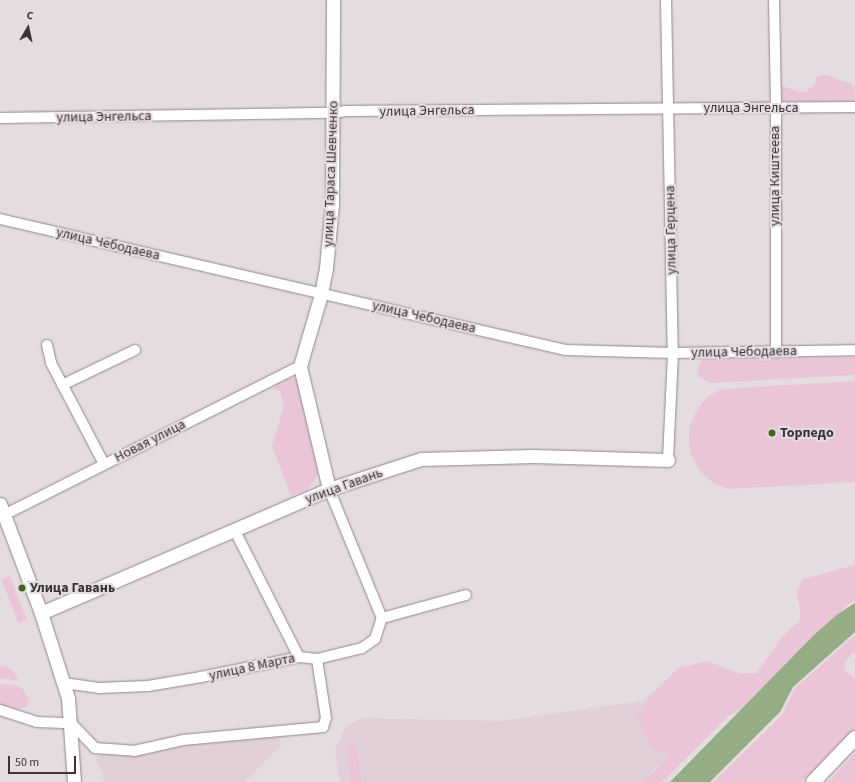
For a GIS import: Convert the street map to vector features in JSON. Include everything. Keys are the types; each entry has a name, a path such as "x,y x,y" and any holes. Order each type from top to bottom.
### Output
{"main road":[{"path":"813,782 855,738"}],"street":[{"name":"улица Тараса Шевченко","path":"333,0 332,204 326,268 321,294 300,366 329,489 382,618"},
{"name":"улица Герцена","path":"666,0 673,353 668,460"},
{"name":"улица Киштеева","path":"774,0 776,109 776,352"},
{"name":"улица Энгельса","path":"0,118 333,113 346,111 669,108 776,109 855,107"},
{"name":"улица Чебодаева","path":"0,219 565,350 673,353 855,350"},
{"path":"47,345 51,363 104,464"},
{"path":"62,385 135,350"},
{"name":"Новая улица","path":"1,512 104,464 300,366"},
{"name":"улица Гавань","path":"41,613 235,531 329,489 421,459 534,456 668,460"},
{"path":"1,512 41,613 64,683 68,698 71,723 74,782"},
{"path":"235,531 299,657"},
{"path":"382,618 466,595"},
{"name":"улица 8 Марта","path":"64,683 99,688 148,686 202,678 299,657 317,659 362,648 375,639 382,618"},
{"path":"0,710 37,722 71,723 95,748 134,751 183,740 323,727 326,718 317,659"}],"shaded area":[{"path":"828,75 850,83 855,88 854,103 781,101 778,98 778,93 783,86 798,92 805,92 815,84 816,77"},
{"path":"855,357 855,375 710,383 697,375 700,363 704,359"},
{"path":"297,378 319,473 308,489 291,496 272,446 284,406 280,391 272,389 288,379"},
{"name":"Торпедо","path":"855,381 855,482 728,489 713,483 700,471 692,457 689,441 690,425 697,410 707,397 721,389"},
{"path":"855,565 855,600 845,607 825,631 766,691 728,717 662,782 643,782 669,755 651,749 636,717 648,700 678,668 708,661 740,674 757,673 781,638 800,620 800,608 796,592 803,579"},
{"path":"10,576 27,620 18,623 2,579"},
{"path":"855,603 855,632 793,687 780,712 710,782 670,782 815,634 838,614"},
{"path":"855,635 855,651 845,662 844,670 855,678 855,728 802,782 713,782 783,714 795,688"},
{"path":"0,666 7,667 15,673 18,681 0,678"},
{"path":"674,673 682,743 654,769 643,782 340,782 335,750 346,726 364,718 500,721 642,701"},
{"path":"0,684 15,685 23,689 29,700 28,706 20,709 0,705"},
{"path":"277,734 282,745 244,782 105,782 96,759 99,755 116,754 179,743"},
{"path":"356,744 362,782 351,782 345,746"},
{"path":"855,753 855,782 828,782"}],"place":[{"name":"Торпедо","path":"772,433"},
{"name":"Улица Гавань","path":"22,588"}]}
